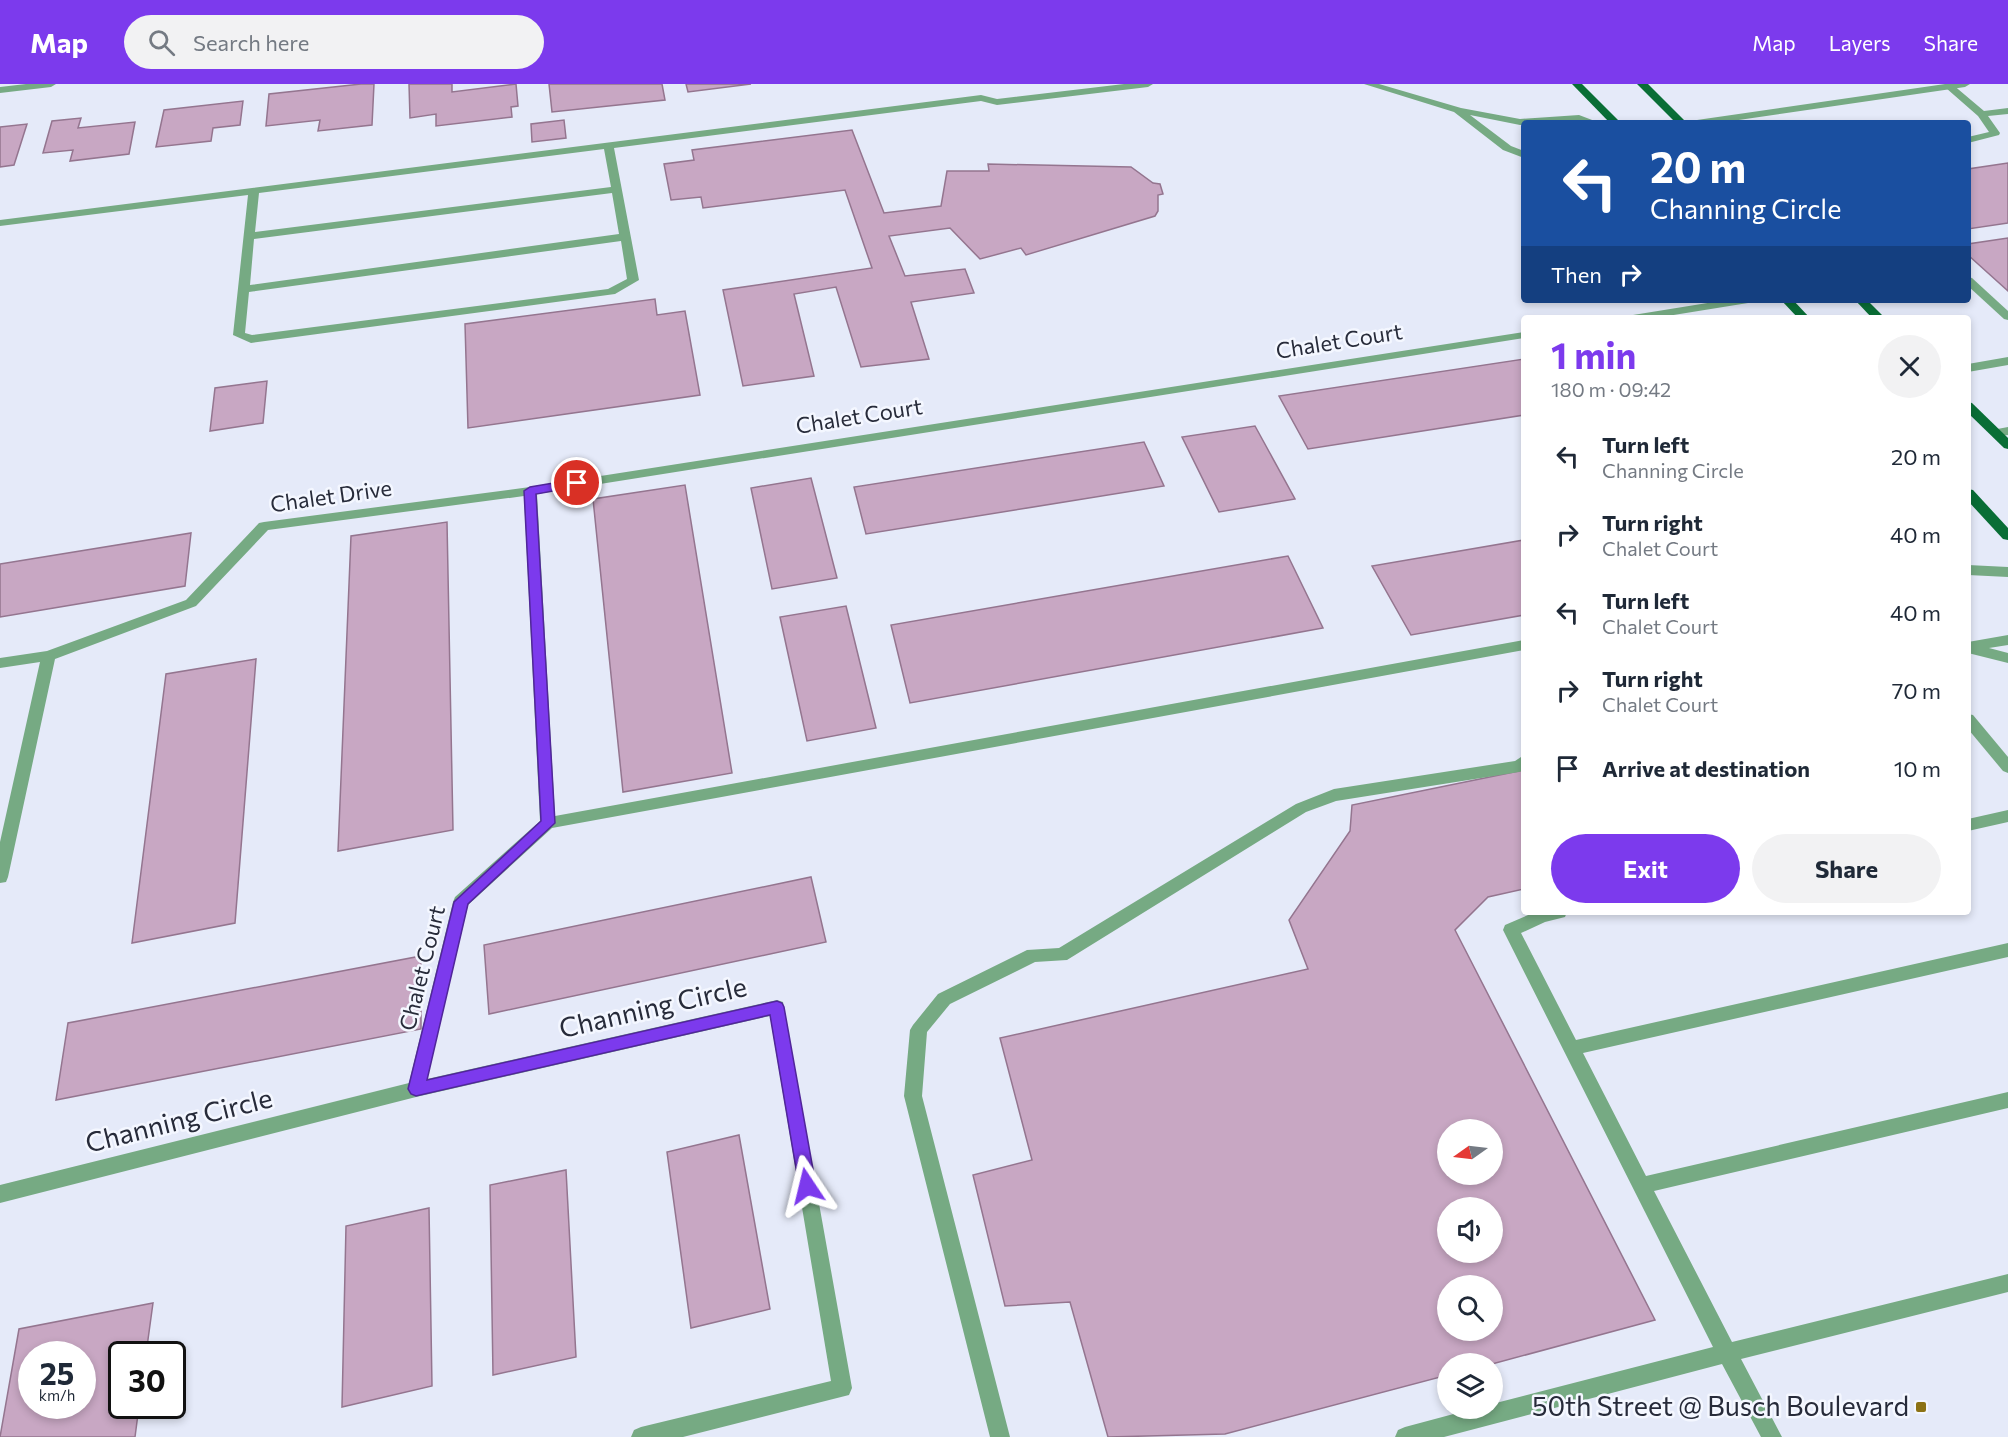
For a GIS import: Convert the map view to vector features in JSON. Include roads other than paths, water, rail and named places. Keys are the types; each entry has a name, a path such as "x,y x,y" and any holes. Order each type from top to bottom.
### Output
{"main road":[{"path":"1577,84 1613,120"},
{"path":"1642,84 1679,120"},
{"path":"1790,303 1801,315"},
{"path":"1864,303 1876,315"},
{"path":"1971,408 2002,432 2008,445"},
{"path":"1971,496 2008,536"}],"street":[{"path":"0,90 51,84"},
{"path":"0,223 981,98 997,102 1148,84"},
{"path":"1369,84 1457,110 1508,121 1521,121"},
{"path":"1716,120 1926,86 1965,84"},
{"path":"1949,86 1982,114 1995,133 1971,139"},
{"path":"1457,110 1508,148 1521,154"},
{"path":"1982,114 2008,111"},
{"path":"1558,120 1579,118 1585,120"},
{"path":"254,190 239,335 251,339 611,292 633,280 609,146"},
{"path":"249,236 617,189"},
{"path":"244,289 626,237"},
{"path":"1971,283 2008,317"},
{"path":"1679,315 1734,303"},
{"name":"Chalet Court","path":"530,491 1521,335"},
{"path":"1971,367 2008,361"},
{"path":"530,491 548,823 1521,646"},
{"name":"Chalet Drive","path":"0,663 49,656 191,603 264,526 530,491"},
{"path":"1971,570 2008,572"},
{"path":"1971,646 2008,640"},
{"path":"1971,648 2008,658"},
{"path":"0,877 49,656"},
{"path":"1971,723 2008,767"},
{"path":"1000,1437 913,1096 919,1030 944,999 1033,955 1061,955 1302,808 1334,795 1521,764"},
{"path":"1971,824 2008,816"},
{"name":"Chalet Court","path":"416,1089 461,902 548,823"},
{"path":"1546,915 1511,930 1772,1437"},
{"path":"1572,1048 2008,950"},
{"name":"Channing Circle","path":"0,1194 416,1089 777,1007 842,1388 642,1437"},
{"path":"1642,1185 2008,1101"},
{"path":"1405,1437 2008,1283"}],"place":[{"name":"50th Street @ Busch Boulevard","path":"1921,1407"}]}
